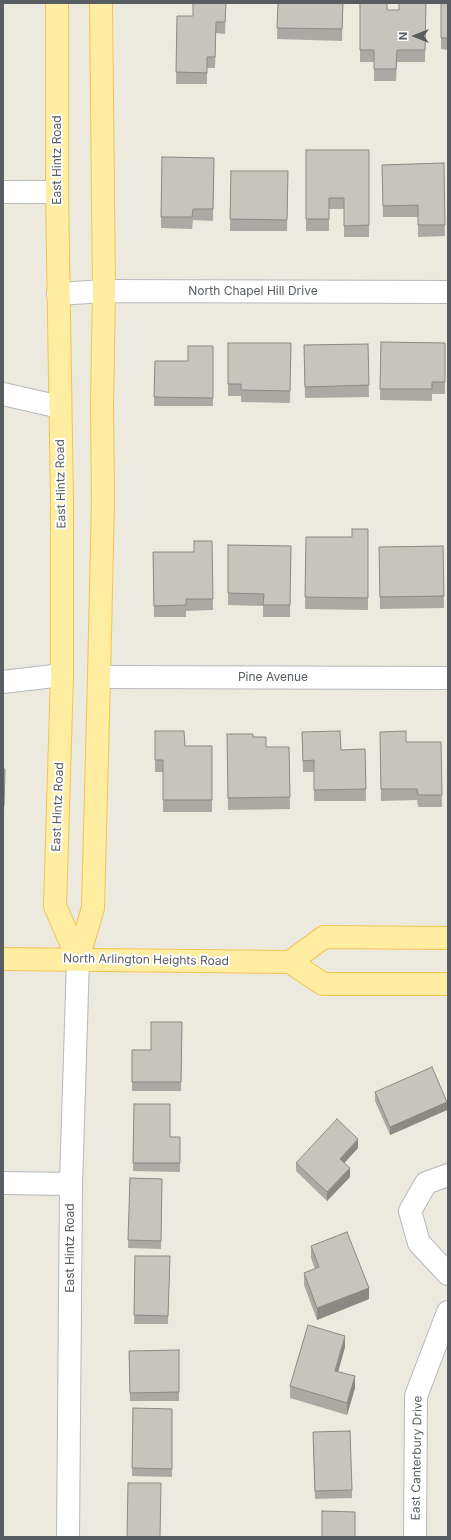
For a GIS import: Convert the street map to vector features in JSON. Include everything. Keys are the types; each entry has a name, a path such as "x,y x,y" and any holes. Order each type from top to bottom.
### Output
{"main road":[{"name":"East Hintz Road","path":"57,3 57,192 62,501 62,675 55,906 78,959"},
{"name":"East Hintz Road","path":"78,959 93,908 99,677 103,500 102,406 104,291 101,3"},
{"path":"448,938 324,938 290,962 323,984 448,984"},
{"name":"North Arlington Heights Road","path":"3,959 290,962"}],"street":[{"path":"3,192 57,192"},
{"name":"North Chapel Hill Drive","path":"58,294 104,291 448,292"},
{"path":"3,394 60,407"},
{"path":"3,682 62,675"},
{"name":"Pine Avenue","path":"99,677 448,678"},
{"name":"East Hintz Road","path":"68,1537 71,1184 78,959"},
{"path":"448,1175 426,1183 410,1211 419,1243 448,1274"},
{"path":"3,1184 71,1184"},
{"name":"East Canterbury Drive","path":"415,1537 416,1396 448,1312"}],"building":[{"path":"193,3 226,3 225,22 216,22 215,57 207,57 207,73 176,72 177,16 193,16"},
{"path":"278,3 343,3 342,29 277,28"},
{"path":"360,3 387,3 387,10 399,10 399,3 426,3 425,50 397,50 396,69 374,69 374,50 360,50"},
{"path":"441,3 448,3 448,38 441,38"},
{"path":"306,150 369,150 369,225 344,226 344,198 329,198 329,219 306,219"},
{"path":"162,157 214,158 213,209 193,209 192,217 161,217"},
{"path":"444,163 445,225 418,225 418,205 383,206 382,165"},
{"path":"231,171 288,171 287,220 230,219"},
{"path":"381,342 445,343 445,382 432,382 432,389 380,389"},
{"path":"228,343 291,343 290,391 241,390 241,384 228,384"},
{"path":"368,344 369,385 305,387 304,345"},
{"path":"188,346 213,346 213,398 154,397 155,361 188,361"},
{"path":"352,529 368,529 368,598 305,597 306,537 352,537"},
{"path":"194,541 212,541 213,599 186,599 186,605 154,606 153,552 194,552"},
{"path":"228,545 291,546 290,605 263,605 264,594 228,593"},
{"path":"443,546 444,596 380,597 379,547"},
{"path":"155,731 184,731 185,746 212,746 212,800 163,800 163,760 155,760"},
{"path":"340,731 341,750 365,749 366,789 314,790 314,760 303,761 302,732"},
{"path":"406,731 406,742 441,742 442,795 418,795 417,789 381,789 380,732"},
{"path":"227,734 253,734 253,737 266,737 266,747 289,747 290,797 228,798"},
{"path":"3,769 5,769 4,806 3,806"},
{"path":"151,1022 182,1022 181,1082 132,1082 132,1050 151,1050"},
{"path":"432,1067 447,1102 390,1127 375,1092"},
{"path":"134,1104 170,1104 170,1137 180,1137 180,1163 133,1163"},
{"path":"337,1119 358,1139 340,1159 350,1168 327,1192 296,1163"},
{"path":"130,1178 162,1179 161,1241 128,1240"},
{"path":"347,1232 369,1288 317,1308 304,1273 319,1267 311,1246"},
{"path":"135,1256 170,1256 168,1316 134,1315"},
{"path":"308,1325 345,1336 335,1371 355,1376 347,1403 290,1386"},
{"path":"179,1350 179,1392 130,1393 129,1351"},
{"path":"133,1408 172,1409 172,1469 132,1468"},
{"path":"350,1431 352,1490 315,1491 313,1432"},
{"path":"128,1483 161,1483 160,1537 127,1537"},
{"path":"322,1511 355,1512 355,1537 322,1537"}]}
